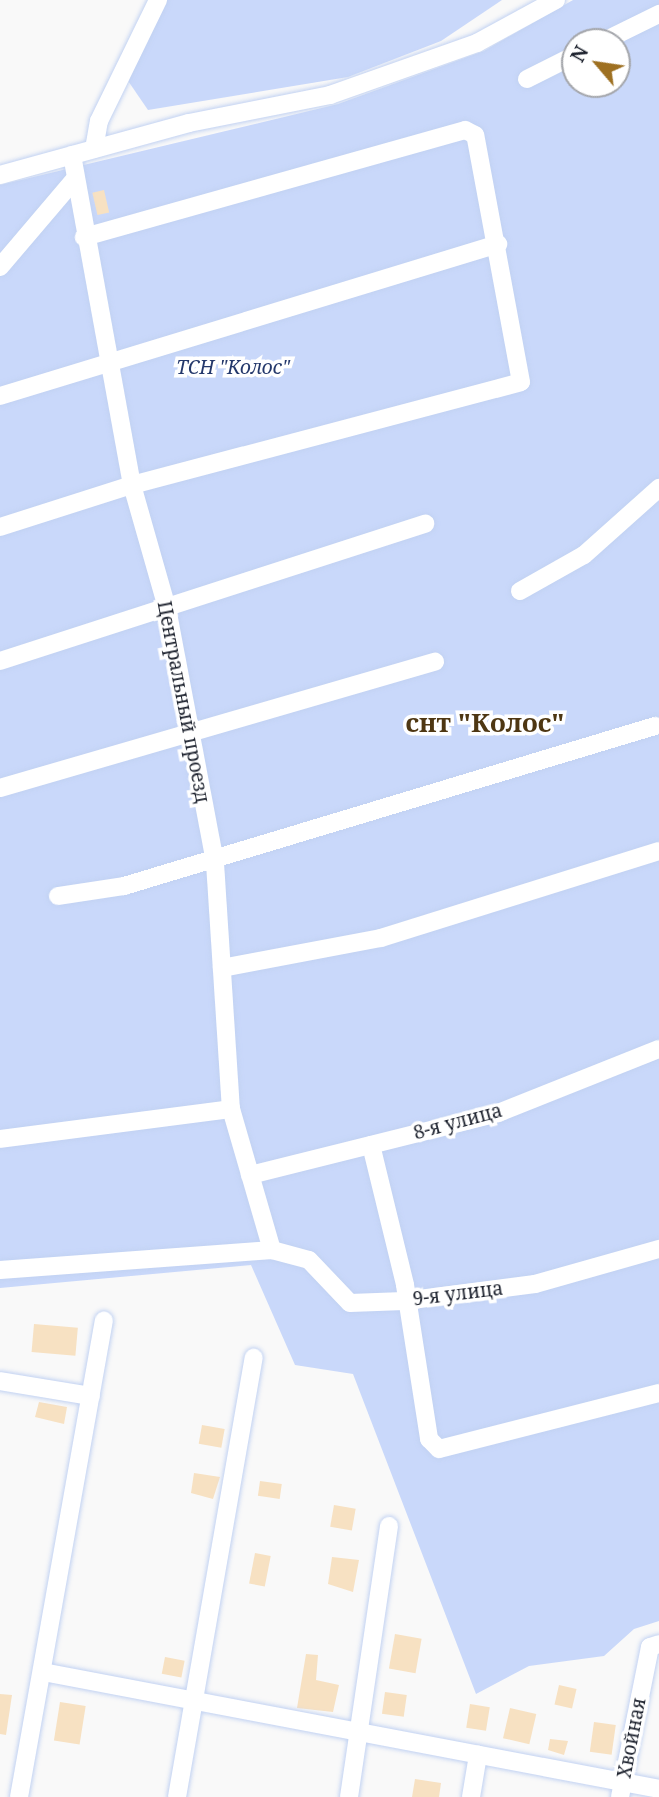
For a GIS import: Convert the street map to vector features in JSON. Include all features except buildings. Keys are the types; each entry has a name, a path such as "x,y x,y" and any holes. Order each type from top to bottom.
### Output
{"street":[{"path":"94,149 99,121 158,0"},
{"path":"0,175 94,149 330,95 477,43 545,3"},
{"path":"630,28 659,14"},
{"path":"527,79 561,62"},
{"path":"0,527 132,485 522,382 498,244 475,135 465,130 84,237"},
{"name":"Центральный проезд","path":"72,155 84,237 111,362 132,485 167,608 213,855 231,1109 272,1250"},
{"path":"2,263 75,179"},
{"path":"0,396 498,244"},
{"path":"520,592 584,555 659,488"},
{"path":"0,661 425,524"},
{"path":"0,788 190,730 435,662"},
{"path":"58,896 124,886 213,855 654,726"},
{"path":"222,968 381,938 659,851"},
{"name":"8-я улица","path":"250,1175 499,1113 659,1049"},
{"path":"0,1139 231,1109"},
{"path":"371,1144 405,1285 404,1301 429,1439 439,1448 659,1394"},
{"name":"9-я улица","path":"0,1270 272,1250 309,1260 350,1303 404,1301 535,1284 659,1249"},
{"path":"19,1797 104,1321"},
{"path":"177,1797 254,1358"},
{"path":"0,1381 91,1396"},
{"path":"349,1797 356,1729 388,1526"},
{"name":"Хвойная","path":"621,1790 650,1647 659,1644"},
{"path":"43,1672 195,1702 356,1729 621,1790 659,1789"},
{"path":"471,1797 478,1755"}],"green space":[{"path":"167,0 502,0 441,41 348,77 148,110 124,75"},
{"name":"ТСН \"Колос\"","path":"573,0 659,0 659,1621 634,1629 604,1656 529,1666 476,1694 353,1374 295,1365 251,1265 0,1288 0,185 338,104 484,51"}],"district":[{"name":"снт \"Колос\"","path":"485,723"}]}
